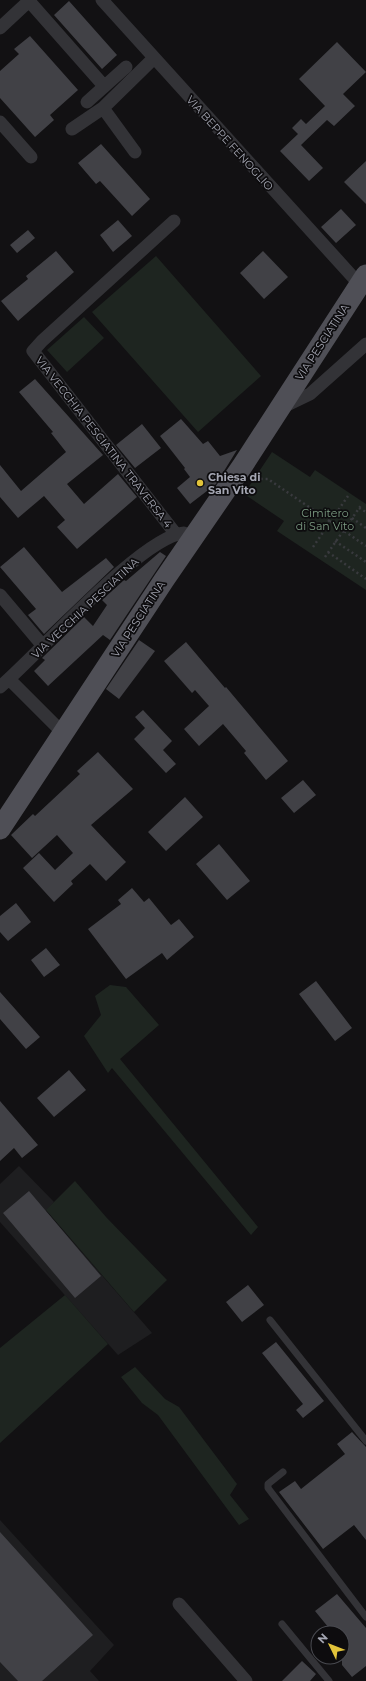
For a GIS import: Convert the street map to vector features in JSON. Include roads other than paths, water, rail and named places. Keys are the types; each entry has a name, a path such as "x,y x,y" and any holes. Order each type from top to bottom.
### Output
{"main road":[{"name":"VIA PESCIATINA","path":"0,829 196,532 243,465 363,280"}],"street":[{"path":"0,28 29,0 104,86"},
{"name":"VIA BEPPE FENOGLIO","path":"102,0 154,58 363,280"},
{"path":"72,129 103,108 154,58"},
{"path":"87,102 126,66"},
{"path":"103,108 135,152"},
{"path":"0,122 31,158"},
{"name":"VIA VECCHIA PESCIATINA TRAVERSA 4","path":"174,221 42,341 33,351 175,534"},
{"name":"VIA PESCIATINA","path":"278,409 310,394 366,344"},
{"name":"VIA VECCHIA PESCIATINA","path":"5,683 116,576 160,541 175,534 196,532"},
{"path":"0,595 43,646"},
{"path":"5,683 63,732"},
{"path":"179,1604 246,1681"}],"lane":[{"path":"270,1320 366,1441"},
{"path":"283,1472 268,1484 268,1488 366,1617"},
{"path":"282,1624 329,1681"}],"place":[{"name":"Chiesa di San Vito","path":"200,483"}],"park label":[{"name":"Cimitero di San Vito","path":"325,519"}]}
